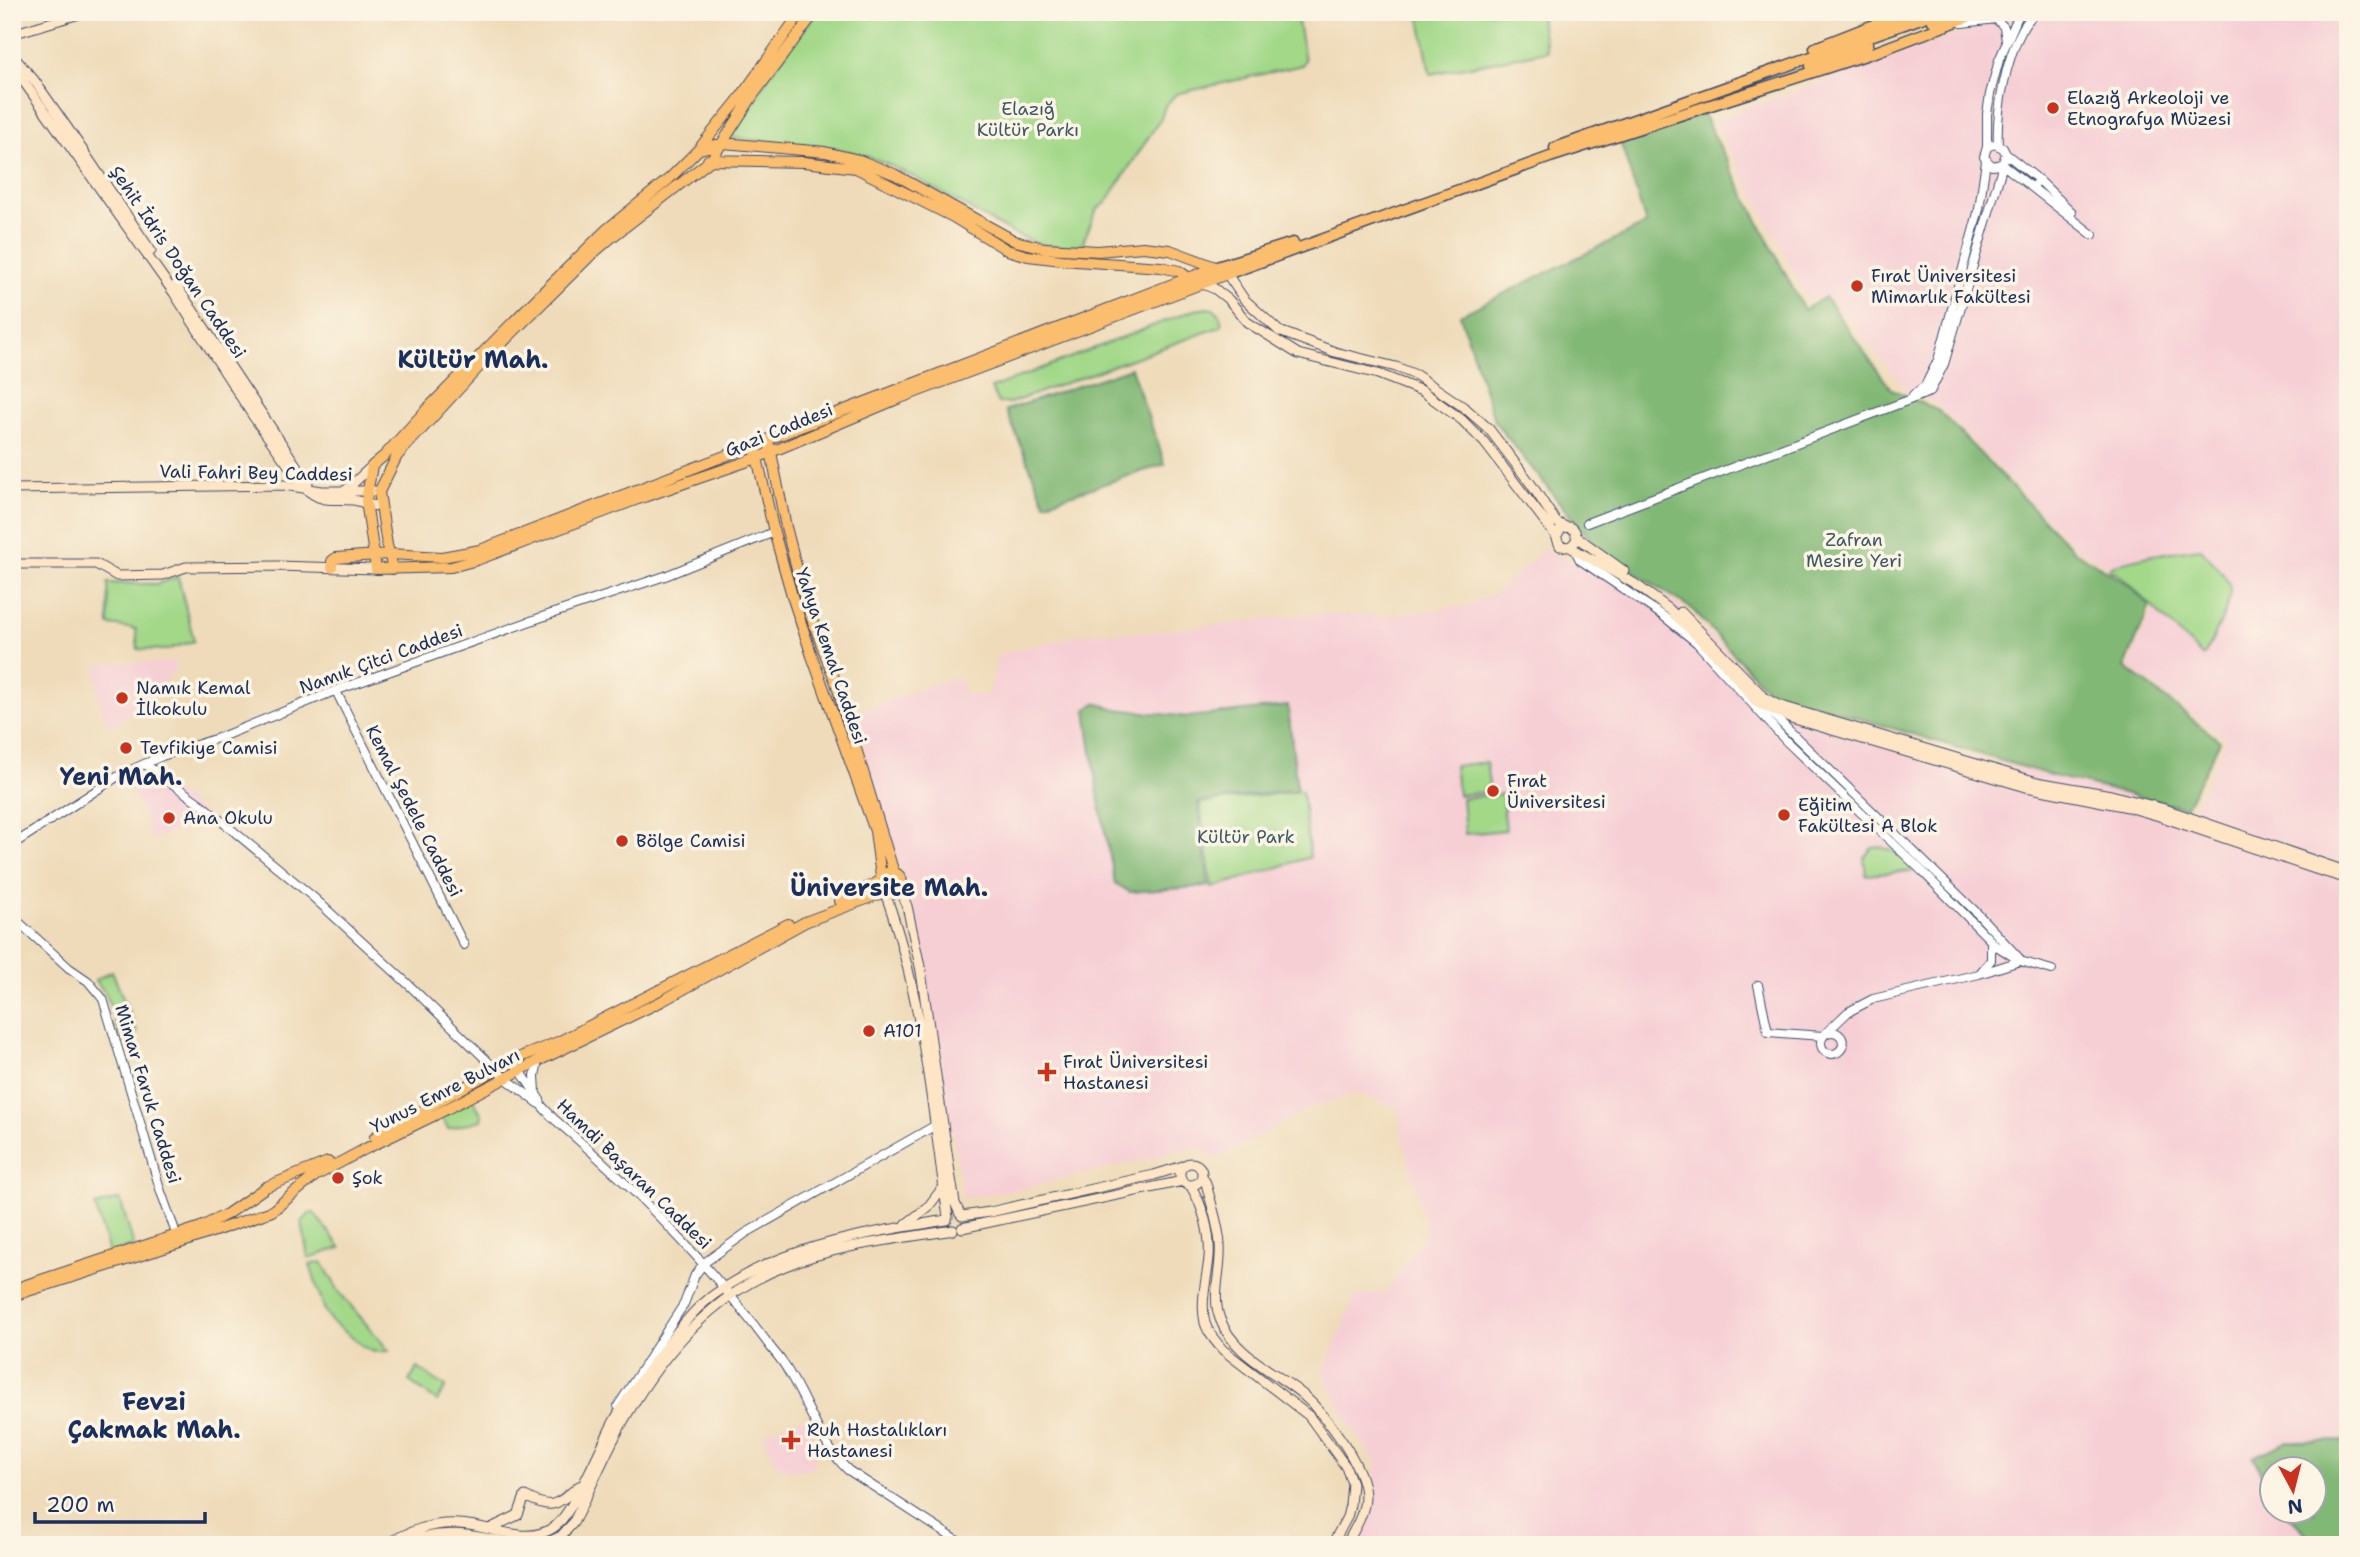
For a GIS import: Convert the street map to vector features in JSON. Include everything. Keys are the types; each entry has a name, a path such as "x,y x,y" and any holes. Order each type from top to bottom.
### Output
{"highway":[{"path":"1670,106 1907,12"},
{"path":"1222,271 1670,106 1938,12"},
{"path":"1677,116 1957,12"},
{"path":"1222,271 1550,157 1878,51 1981,12"}],"main road":[{"path":"12,34 86,12"},
{"path":"346,490 385,455 428,408 606,230 669,179 698,150 740,98 801,12"},
{"path":"393,569 379,492 397,456 489,356 612,237 711,160 754,94 815,12"},
{"name":"Şehit İdris Doğan Caddesi","path":"12,55 34,80 184,297 309,489"},
{"name":"Şehit İdris Doğan Caddesi","path":"12,69 24,82 174,293 285,462 309,489"},
{"path":"698,150 723,143 825,152 859,160 894,174 1015,241 1031,246 1098,251 1143,247 1170,250 1222,271 1244,299 1279,331 1335,352 1396,367 1416,376 1465,408 1489,429 1556,522 1572,531 1596,552 1692,621 1765,698 1778,705 2036,782 2111,795 2165,809 2348,872"},
{"path":"690,158 777,161 856,168 953,217 1007,250 1028,256 1161,267 1178,271 1229,300 1247,322 1298,354 1404,383 1431,397 1462,419 1484,442 1556,536 1560,546 1573,548 1635,584 1669,609 1723,662 1757,703 1766,708 1791,718 2026,787 2128,807 2159,816 2348,879"},
{"name":"Gazi Caddesi","path":"332,567 332,561 336,558 390,554 442,557 480,550 1189,278 1222,271"},
{"name":"Gazi Caddesi","path":"12,564 96,564 117,576 163,575 186,567 393,569 451,566 472,562 638,499 757,458 895,400 1203,283 1222,271"},
{"name":"Yahya Kemal Caddesi","path":"769,439 786,527 806,603 836,683 894,873"},
{"name":"Yahya Kemal Caddesi","path":"754,444 774,532 812,656 875,831 881,879"},
{"path":"284,485 285,462"},
{"path":"372,466 366,490 366,504 376,569"},
{"name":"Vali Fahri Bey Caddesi","path":"12,489 284,485 309,489 379,492"},
{"path":"309,489 317,498 323,500 355,500 380,506"},
{"path":"1556,536 1559,530 1572,531"},
{"path":"1572,531 1575,543 1573,548"},
{"path":"888,872 894,873 901,880 900,889 908,906 921,971 951,1176 956,1203 964,1223 957,1229 947,1225 936,1125 906,959 885,892 881,888 881,879 888,872"},
{"name":"Yunus Emre Bulvarı","path":"12,1289 201,1227 227,1214 266,1188 339,1157 513,1060 558,1042 786,924 858,893 881,879"},
{"path":"885,892 892,894 900,889"},
{"name":"Yunus Emre Bulvarı","path":"12,1296 272,1211 315,1176 520,1070 662,1001 805,922 885,892"},
{"path":"383,1545 405,1533 435,1525 459,1524 529,1535 552,1529 569,1510 629,1395 690,1315 727,1292 755,1270 785,1256 903,1226 947,1218 954,1213 961,1215 1002,1209 1154,1175 1189,1163 1198,1165 1202,1170 1219,1234 1221,1249 1217,1303 1220,1319 1230,1337 1246,1353 1303,1395 1353,1457 1360,1472 1365,1496 1363,1510 1346,1545"},
{"path":"1183,1166 1180,1172 1200,1206 1209,1240 1204,1312 1211,1336 1223,1350 1309,1416 1346,1466 1352,1483 1350,1505 1347,1517 1332,1545"},
{"path":"542,1545 561,1536 573,1523 629,1412 680,1340 727,1292 803,1260 860,1245 957,1229 1186,1183 1196,1184 1202,1176"},
{"path":"903,1226 928,1207 944,1185"},
{"path":"488,1529 518,1515 525,1496 549,1505 564,1498 583,1482"},
{"path":"402,1545 426,1535 445,1533 471,1535 519,1545"}],"street":[{"path":"1902,404 1925,386 1938,360 1979,209 1986,161 1984,153 1987,147 1990,94 2020,12"},
{"path":"1986,161 1992,166 2001,164 2036,183 2056,195 2093,235 2036,183 1998,144 2001,105 2012,53 2022,27 2035,12"},
{"path":"1941,27 1996,19 2004,27 2006,45"},
{"path":"1987,147 1998,144"},
{"path":"1572,531 1930,392 1944,364 2006,154"},
{"name":"Namık Çitci Caddesi","path":"12,845 120,775 145,764 336,691 665,576 774,532"},
{"path":"1573,548 1580,560 1662,615 1697,643 1785,740 1922,866 1974,909 2020,961"},
{"name":"Kemal Şedele Caddesi","path":"336,691 464,945"},
{"path":"1766,708 1922,866 1991,942 2020,961 2052,970"},
{"path":"145,764 202,804 313,897 505,1078 541,1105"},
{"name":"Mimar Faruk Caddesi","path":"12,916 69,968 88,981 103,999 161,1192 177,1236"},
{"path":"1979,974 1991,960 1991,942"},
{"path":"1758,985 1768,1032 1825,1034 1848,1013 1873,999 1979,974 2020,961"},
{"name":"Hamdi Başaran Caddesi","path":"513,1060 541,1105 647,1203 704,1263 789,1372 834,1457 848,1470 964,1545"},
{"name":"Hamdi Başaran Caddesi","path":"536,1095 535,1076 538,1061"},
{"path":"613,1416 684,1304 695,1275 704,1263 746,1233 936,1125"}],"shaded area":[{"name":"Fırat Üniversitesi","path":"2021,12 2348,12 2348,1545 1360,1545 1374,1502 1376,1463 1340,1408 1323,1373 1355,1296 1385,1293 1427,1233 1400,1127 1398,1108 1358,1093 1310,1108 1216,1159 1201,1146 1024,1188 963,1198 920,932 853,713 959,676 965,694 987,695 993,680 997,655 1088,633 1154,632 1320,613 1386,616 1465,606 1495,593 1545,549 1577,566 1588,541 1675,602 1771,695 1904,740 2193,812 2226,739 2128,667 2153,609 2131,580 2074,546 1937,404 1908,392 1828,296 1810,302 1714,120"},
{"name":"Namık Kemal İlkokulu","path":"175,662 176,670 112,729 100,704 95,669 100,669 99,663"},
{"path":"154,774 210,818 151,840 131,785"},
{"name":"Ruh Hastalıkları Hastanesi","path":"803,1417 820,1446 810,1469 793,1471 778,1467 762,1434"}],"green space":[{"name":"Elazığ Kültür Parkı","path":"817,12 1296,12 1305,60 1302,65 1176,94 1165,106 1161,118 1106,203 1097,209 1082,244 1051,246 1008,231 919,180 868,157 818,146 731,137 773,70"},
{"path":"1419,12 1539,12 1547,51 1430,74"},
{"name":"Zafran Mesire Yeri","path":"1703,114 1804,310 1825,297 1891,389 1939,411 2073,550 2129,585 2150,606 2125,667 2220,741 2185,808 2053,776 1768,691 1692,609 1604,554 1495,422 1460,315 1646,224 1620,141"},
{"path":"1194,310 1216,310 1220,316 1222,325 1217,328 1010,403 998,403 991,388"},
{"path":"1131,368 1165,464 1045,503 1006,410"},
{"path":"2200,548 2222,573 2230,589 2224,614 2203,657 2122,577 2109,569 2138,558"},
{"path":"178,577 194,641 166,650 138,649 136,629 109,625 108,583 157,584"},
{"path":"1095,703 1116,709 1188,717 1288,706 1297,790 1198,802 1209,886 1130,892 1115,883 1099,801 1086,710"},
{"path":"1486,762 1490,792 1458,795 1454,766"},
{"name":"Kültür Park","path":"1302,791 1310,857 1212,888 1200,803"},
{"path":"1502,794 1506,830 1465,834 1462,798"},
{"path":"1881,847 1895,852 1914,868 1913,871 1866,875 1864,857 1872,848"},
{"path":"112,971 137,1032 130,1037 120,1036 106,994 95,980"},
{"path":"472,1098 482,1115 481,1120 448,1129 441,1116"},
{"path":"120,1199 134,1246 109,1253 95,1206"},
{"path":"310,1213 314,1213 341,1248 308,1258 302,1222"},
{"path":"322,1262 340,1293 389,1351 374,1352 364,1347 331,1321 310,1265"},
{"path":"418,1368 446,1387 437,1401 409,1381"},
{"path":"2348,1441 2348,1545 2317,1545 2299,1526 2328,1526 2328,1456 2258,1456 2258,1467 2253,1457 2286,1442"}],"place":[{"name":"Elazığ Arkeoloji ve Etnografya Müzesi","path":"2053,108"},
{"name":"Fırat Üniversitesi Mimarlık Fakültesi","path":"1857,286"},
{"name":"Namık Kemal İlkokulu","path":"122,698"},
{"name":"Tevfikiye Camisi","path":"126,748"},
{"name":"Fırat Üniversitesi","path":"1493,791"},
{"name":"Eğitim Fakültesi A Blok","path":"1784,815"},
{"name":"Ana Okulu","path":"169,818"},
{"name":"Bölge Camisi","path":"622,841"},
{"name":"A101","path":"869,1031"},
{"name":"Fırat Üniversitesi Hastanesi","path":"1047,1072"},
{"name":"Şok","path":"338,1178"},
{"name":"Ruh Hastalıkları Hastanesi","path":"791,1440"}],"district":[{"name":"Kültür Mah.","path":"473,360"},
{"name":"Yeni Mah.","path":"121,777"},
{"name":"Üniversite Mah.","path":"889,888"},
{"name":"Fevzi Çakmak Mah.","path":"154,1416"}]}
